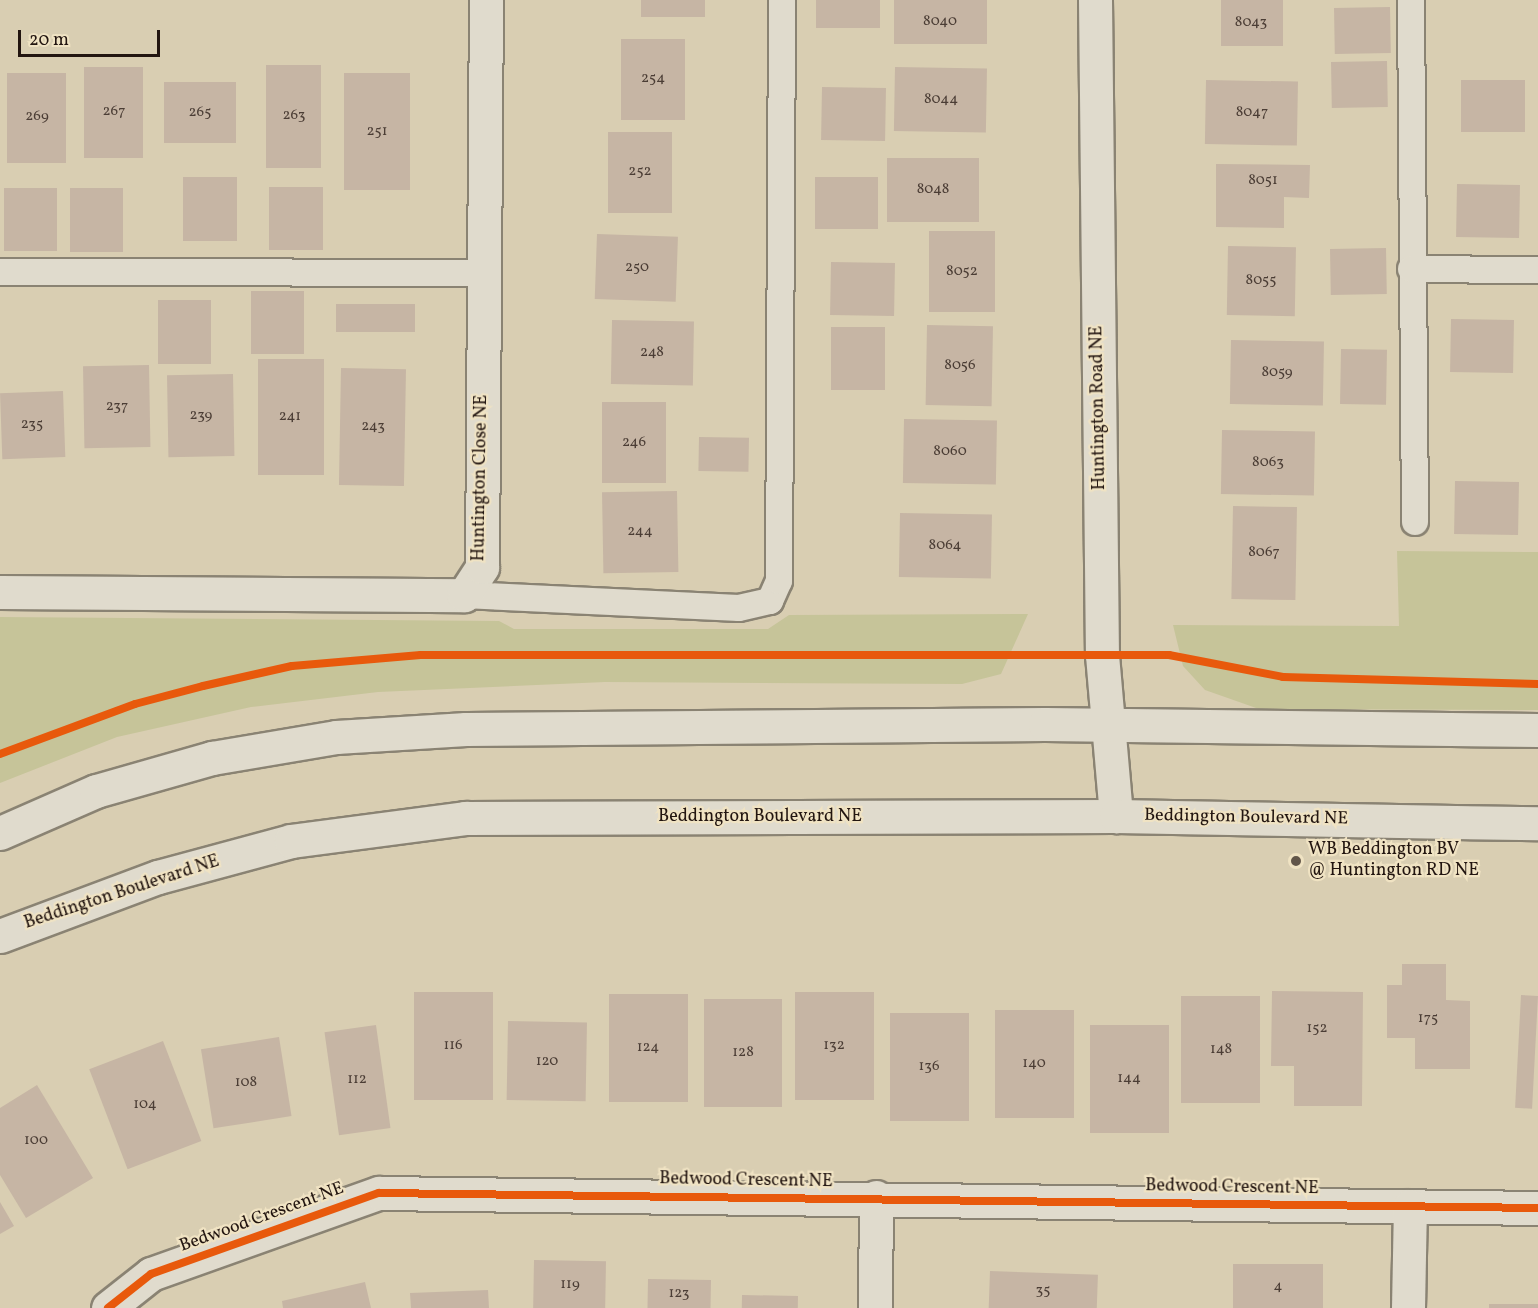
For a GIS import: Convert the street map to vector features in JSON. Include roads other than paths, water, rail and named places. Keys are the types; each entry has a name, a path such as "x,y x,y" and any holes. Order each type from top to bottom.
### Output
{"street":[{"name":"Huntington Close NE","path":"464,596 482,567 486,0"},
{"name":"Huntington Road NE","path":"1095,0 1102,655 1116,816"},
{"path":"0,592 464,596"},
{"path":"0,833 138,779 212,758 336,737 466,729 1109,726 1538,730"},
{"name":"Beddington Boulevard NE","path":"0,936 158,877 291,841 465,818 1116,816 1538,823"},
{"name":"Bedwood Crescent NE","path":"108,1308 151,1274 380,1192 876,1197 1538,1208"},
{"path":"875,1308 876,1197"},
{"path":"1408,1308 1410,1206"}],"lane":[{"path":"464,596 739,608 770,601 779,581 782,0"},
{"path":"1411,0 1411,269 1415,522"},
{"path":"1411,269 1538,270"},
{"path":"0,272 484,273"}],"place":[{"name":"WB Beddington BV @ Huntington RD NE","path":"1296,861"}]}
